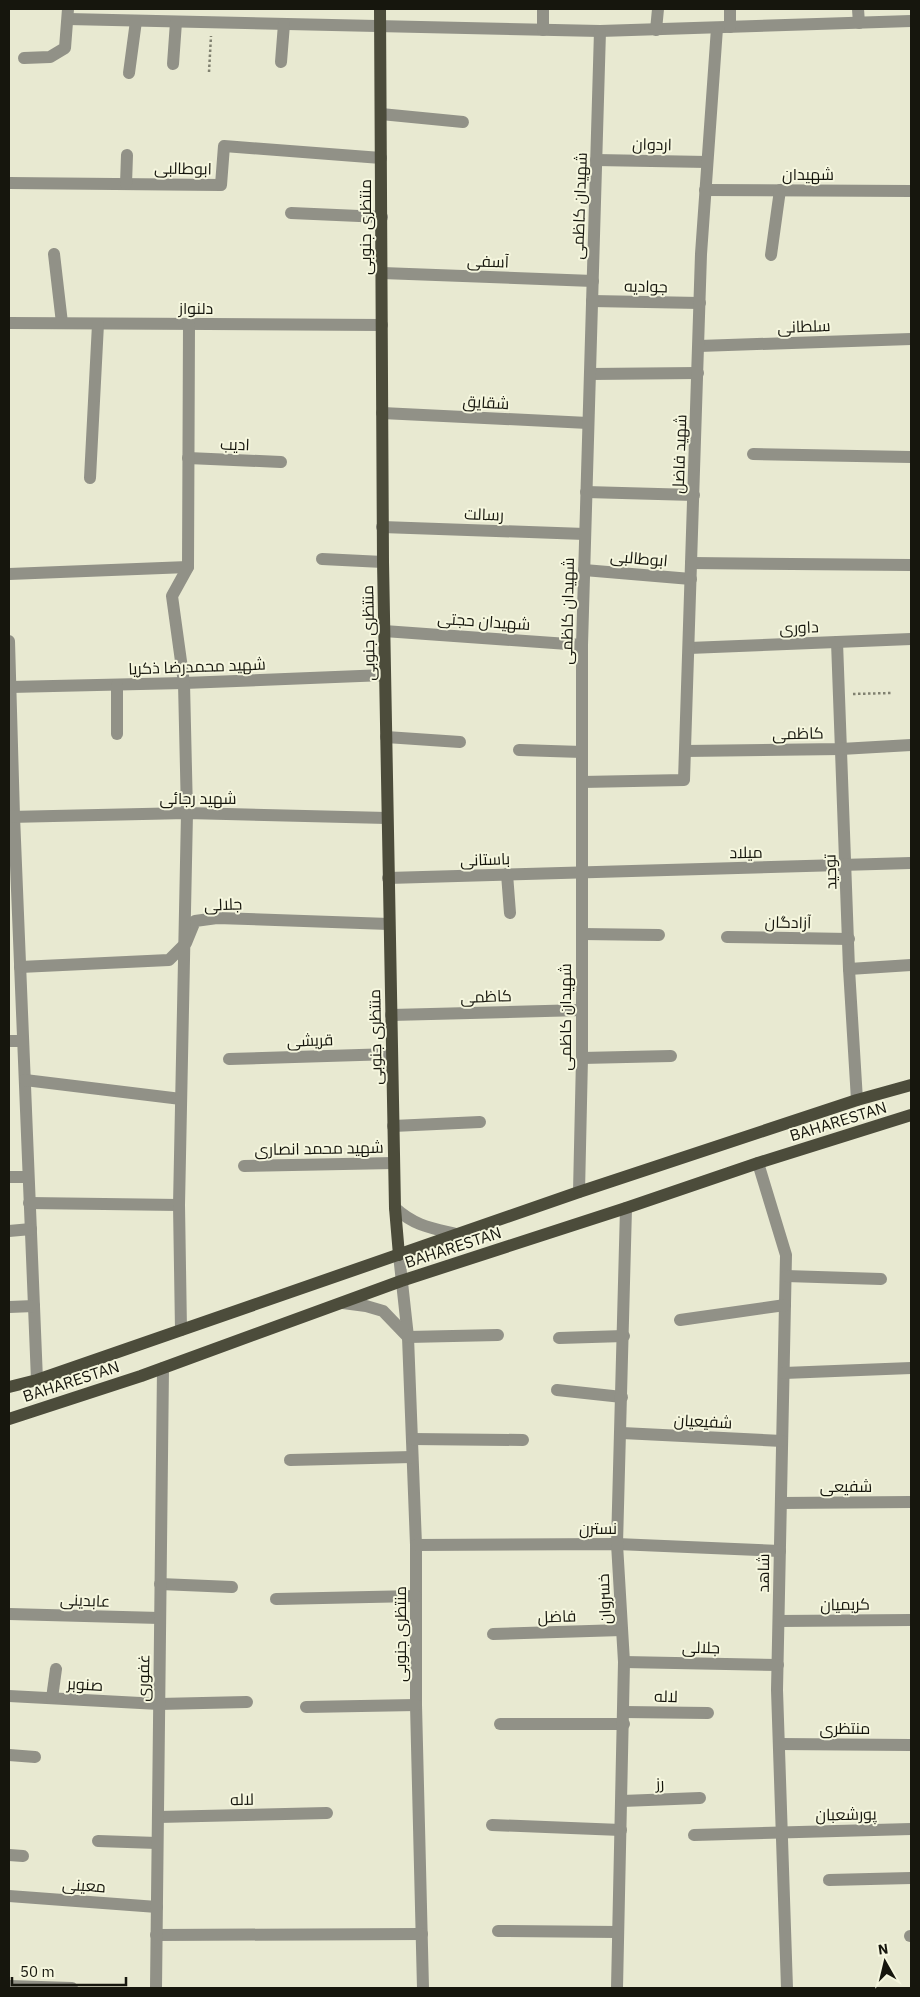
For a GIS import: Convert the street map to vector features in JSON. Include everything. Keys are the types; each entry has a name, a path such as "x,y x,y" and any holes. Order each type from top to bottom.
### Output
{"main road":[{"name":"منتظری جنوبی","path":"380,9 382,562 395,1208 399,1255"},
{"name":"BAHARESTAN","path":"9,1387 37,1380 579,1192 856,1100 911,1085"},
{"name":"BAHARESTAN","path":"9,1418 163,1368 401,1281 758,1163 911,1115"}],"street":[{"path":"543,9 543,30"},
{"path":"656,30 658,9"},
{"path":"730,9 730,27"},
{"path":"858,9 859,23"},
{"path":"24,58 50,57 65,48 68,14 176,22 600,32 911,22"},
{"path":"129,73 136,20"},
{"path":"173,64 176,22"},
{"path":"281,62 284,24"},
{"name":"شهید فاضل","path":"582,782 684,780 698,346 705,190 716,28"},
{"name":"شهیدان کاظمی","path":"579,1192 582,1058 582,644 600,32"},
{"path":"381,114 463,122"},
{"name":"ابوطالبی","path":"9,183 221,185 224,146 381,158"},
{"path":"126,184 127,155"},
{"name":"اردوان","path":"596,160 707,162"},
{"name":"شهیدان","path":"705,190 911,191"},
{"path":"771,255 780,190"},
{"path":"291,213 382,217"},
{"path":"54,254 62,324"},
{"name":"آسفی","path":"382,273 593,281"},
{"name":"جوادیه","path":"592,302 700,303"},
{"name":"دلنواز","path":"9,323 382,325"},
{"path":"90,478 98,324"},
{"path":"181,1330 179,1205 186,943 187,813 184,683 172,596 188,567 189,325"},
{"name":"سلطانی","path":"698,346 911,340"},
{"path":"590,374 698,373"},
{"name":"شقایق","path":"382,413 588,423"},
{"path":"753,454 911,457"},
{"name":"ادیب","path":"188,458 281,462"},
{"path":"586,492 694,495"},
{"name":"رسالت","path":"382,527 585,534"},
{"path":"322,559 382,562"},
{"path":"691,563 911,565"},
{"path":"9,574 188,567"},
{"name":"ابوطالبی","path":"584,570 691,579"},
{"name":"شهیدان حجتی","path":"384,630 582,644"},
{"name":"داوری","path":"689,648 911,639"},
{"path":"9,641 14,930 20,968 37,1380"},
{"name":"توحید","path":"837,642 856,1100"},
{"name":"شهید محمدرضا ذکریا","path":"10,687 184,683 385,675"},
{"path":"117,685 117,734"},
{"path":"386,737 460,742"},
{"name":"کاظمی","path":"685,751 841,749 911,745"},
{"path":"519,750 582,752"},
{"name":"شهید رجائی","path":"11,816 187,813 387,818"},
{"name":"میلاد","path":"582,872 911,863"},
{"name":"باستانی","path":"388,878 582,872"},
{"path":"507,874 510,913"},
{"name":"جلالی","path":"20,968 169,960 186,943 194,921 217,918 389,924"},
{"path":"582,934 659,935"},
{"name":"آزادگان","path":"727,937 848,939"},
{"path":"850,969 911,965"},
{"name":"کاظمی","path":"391,1014 582,1010"},
{"path":"9,1041 23,1041"},
{"name":"قریشی","path":"229,1059 392,1054"},
{"path":"582,1058 672,1056"},
{"path":"25,1080 181,1099"},
{"path":"393,1126 480,1122"},
{"name":"شهید محمد انصاری","path":"244,1166 394,1163"},
{"name":"شاهد","path":"758,1163 786,1255 778,1665 787,1988"},
{"path":"9,1177 28,1177"},
{"path":"30,1203 179,1205"},
{"path":"395,1208 408,1219 423,1227 456,1234"},
{"name":"خسروان","path":"617,1988 624,1662 617,1544 622,1433 626,1208"},
{"path":"9,1231 31,1229"},
{"name":"منتظری جنوبی","path":"399,1255 408,1337 416,1545 416,1704 423,1988"},
{"path":"786,1276 881,1278"},
{"path":"343,1303 366,1306 383,1311 408,1337 498,1335"},
{"path":"680,1320 785,1305"},
{"path":"9,1307 34,1306"},
{"path":"559,1338 624,1336"},
{"name":"غفوری","path":"156,1988 163,1368"},
{"path":"784,1373 911,1368"},
{"path":"557,1390 622,1397"},
{"name":"شفیعیان","path":"622,1433 782,1441"},
{"path":"412,1439 523,1440"},
{"path":"290,1460 412,1457"},
{"name":"شفیعی","path":"781,1502 911,1502"},
{"name":"نسترن","path":"416,1545 617,1544 780,1551"},
{"path":"160,1584 232,1587"},
{"path":"276,1599 416,1596"},
{"name":"عابدینی","path":"9,1614 160,1618"},
{"name":"کریمیان","path":"779,1621 911,1620"},
{"name":"فاضل","path":"494,1634 622,1630"},
{"name":"جلالی","path":"624,1662 778,1665"},
{"path":"52,1698 56,1669"},
{"name":"صنوبر","path":"9,1696 159,1704 247,1702"},
{"path":"306,1707 416,1704"},
{"name":"لاله","path":"500,1724 708,1713"},
{"name":"منتظری","path":"779,1744 911,1745"},
{"path":"9,1756 34,1757"},
{"name":"رز","path":"622,1801 700,1798"},
{"name":"لاله","path":"158,1817 327,1813"},
{"path":"492,1825 621,1830"},
{"name":"پورشعبان","path":"694,1835 911,1830"},
{"path":"98,1841 157,1843"},
{"path":"9,1855 23,1856"},
{"path":"829,1880 911,1878"},
{"name":"معینی","path":"9,1896 156,1907"},
{"path":"498,1931 618,1932"},
{"path":"156,1935 422,1934"},
{"path":"9,1986 72,1988"}],"path":[{"path":"209,72 212,22"},
{"path":"839,695 891,693"}]}
